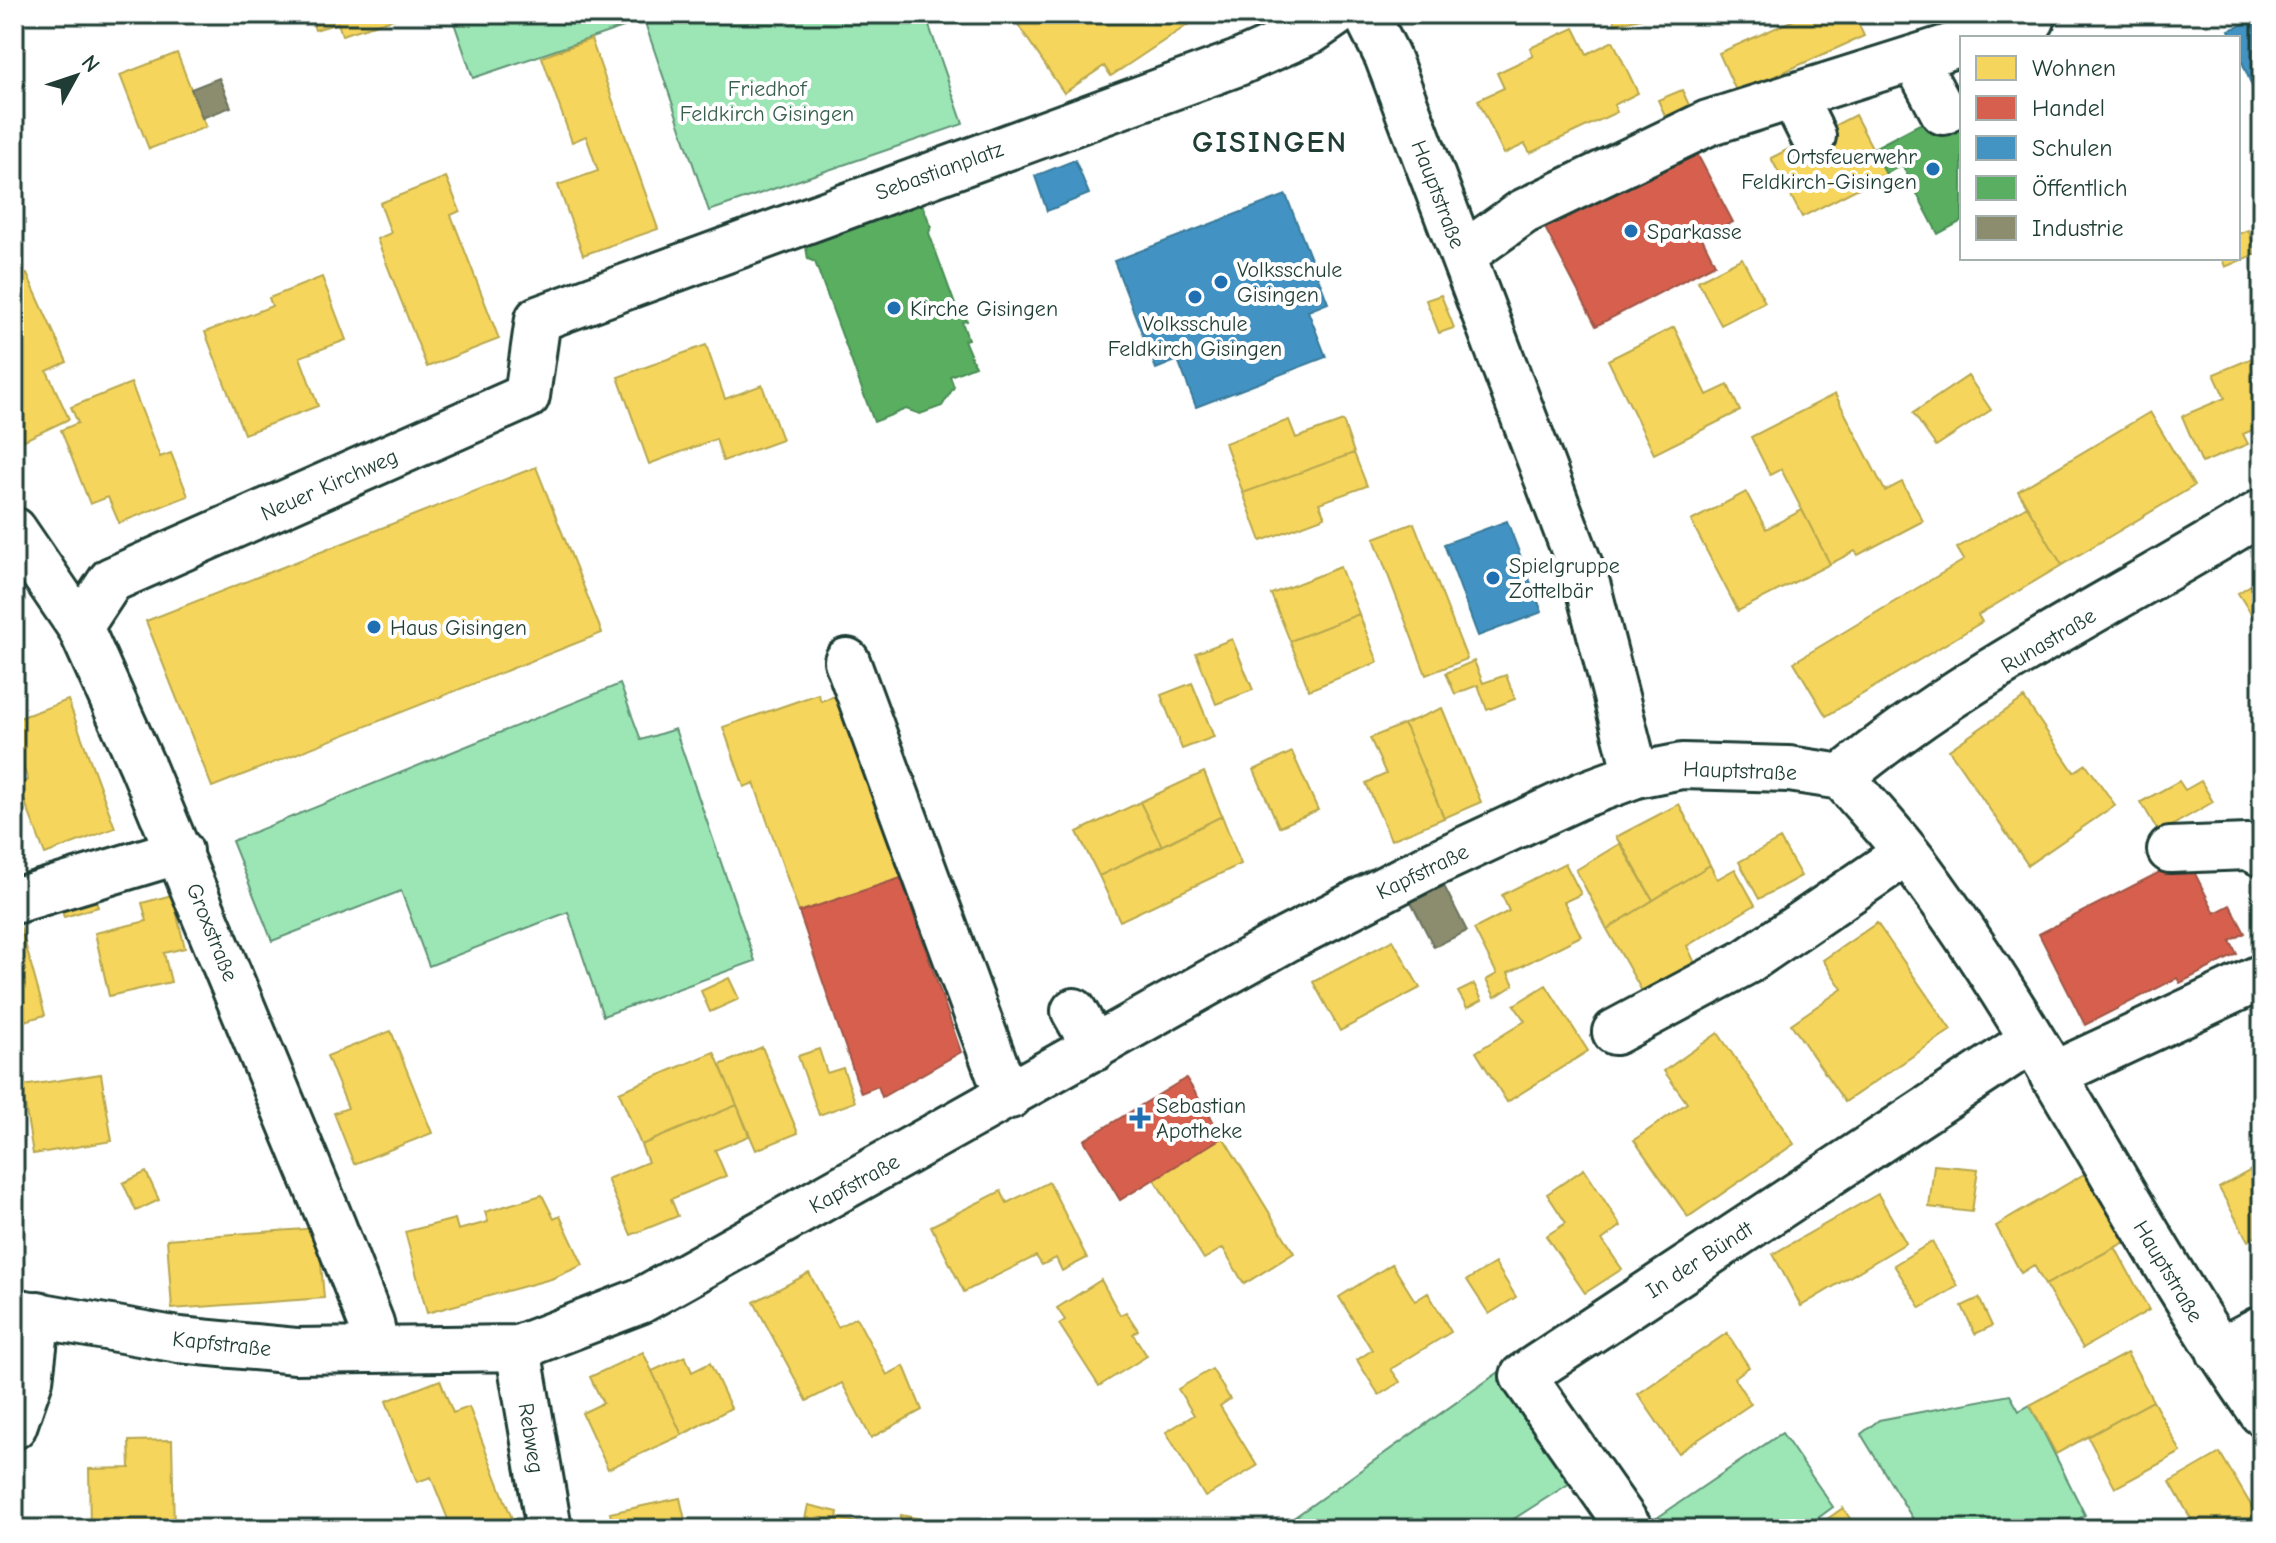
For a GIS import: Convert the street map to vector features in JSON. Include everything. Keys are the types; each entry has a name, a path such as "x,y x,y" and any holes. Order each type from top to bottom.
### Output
{"street":[{"name":"Sebastianplatz","path":"538,319 1238,63 1313,30 1336,14"},
{"name":"Hauptstraße","path":"1366,14 1387,56 1588,587 1636,775 1682,766 1789,769 1842,777 1906,853 2042,1057 2219,1351 2262,1413"},
{"path":"1982,36 2032,20"},
{"path":"1463,255 1523,212 1708,123 1960,44"},
{"path":"1914,58 1943,112"},
{"path":"1793,96 1813,136"},
{"name":"Neuer Kirchweg","path":"80,627 111,580 527,396 538,319"},
{"name":"Runastraße","path":"1842,777 1882,744 2013,660 2262,512"},
{"name":"Groxstraße","path":"14,530 80,627 180,851 365,1309 376,1350"},
{"path":"847,661 998,1072 1010,1096"},
{"name":"Kapfstraße","path":"26,1312 179,1340 296,1351 518,1348 640,1301 1010,1096 1084,1029 1260,953 1416,872 1582,795 1636,775"},
{"path":"2170,850 2248,847 2262,854"},
{"path":"14,901 180,851"},
{"path":"1615,1032 1746,962 1906,853"},
{"path":"2042,1057 2262,977"},
{"name":"In der Bündt","path":"1630,1529 1523,1376 2042,1057"},
{"path":"14,1426 30,1380 26,1312"},
{"path":"2219,1351 2262,1328"},
{"name":"Rebweg","path":"518,1348 549,1529"}],"green space":[{"name":"Friedhof Feldkirch Gisingen","path":"451,14 925,14 963,124 709,211 644,20 473,78"},
{"path":"620,684 641,740 675,729 755,961 603,1016 568,912 429,966 401,891 272,941 232,841"},
{"path":"1502,1370 1578,1478 1498,1529 1278,1529"},
{"path":"2010,1395 2019,1411 2030,1405 2085,1515 2063,1529 1919,1529 1861,1434 1879,1420"},
{"path":"1782,1433 1833,1507 1803,1529 1654,1529 1648,1524"}],"building: Wohnen":[{"path":"310,14 409,14 342,35 338,23 315,30"},
{"path":"1011,14 1204,14 1111,76 1104,66 1064,93"},
{"path":"1613,14 1654,14 1654,15 1615,24"},
{"path":"1807,14 1854,14 1864,36 1737,93 1719,53"},
{"path":"1574,28 1587,54 1613,41 1638,93 1614,105 1617,112 1530,153 1525,144 1504,154 1478,100 1504,88 1497,73 1533,56 1530,48"},
{"path":"591,39 658,229 583,255 558,185 598,171 586,136 572,142 542,57"},
{"path":"177,53 206,127 149,149 120,75"},
{"path":"1682,90 1695,118 1671,129 1658,100"},
{"path":"1855,115 1886,174 1802,217 1771,158"},
{"path":"446,177 460,211 451,215 499,339 427,367 377,239 391,233 380,203"},
{"path":"2248,230 2258,253 2225,267 2223,260 2240,260 2240,233"},
{"path":"1742,258 1765,302 1721,325 1698,281"},
{"path":"27,274 67,362 47,371 69,419 14,445 14,279"},
{"path":"322,277 346,340 300,357 318,406 244,434 205,332 272,306 269,298"},
{"path":"1441,295 1454,328 1439,333 1426,300"},
{"path":"1674,327 1707,395 1728,385 1740,411 1654,454 1608,360"},
{"path":"706,345 725,399 762,385 782,440 723,461 716,439 649,464 618,377"},
{"path":"2262,354 2262,426 2243,434 2248,444 2202,463 2182,416 2225,398 2214,374"},
{"path":"1968,376 1991,410 1936,446 1913,413"},
{"path":"131,383 160,457 171,453 188,496 119,523 108,497 90,504 61,430 78,423 71,407"},
{"path":"1835,394 1885,491 1902,482 1923,521 1858,555 1855,551 1830,564 1781,469 1770,475 1751,437"},
{"path":"2150,412 2194,486 2062,565 2018,491"},
{"path":"1289,420 1296,438 1343,421 1354,453 1243,493 1225,443"},
{"path":"1354,453 1367,486 1319,503 1325,517 1261,541 1243,493"},
{"name":"Haus Gisingen","path":"536,467 602,633 212,787 146,621"},
{"path":"1746,492 1766,529 1802,510 1830,564 1738,611 1691,521"},
{"path":"2027,506 2062,565 1978,615 1982,622 1826,716 1794,662 1964,560 1957,548"},
{"path":"1414,523 1467,659 1426,675 1374,538"},
{"path":"1340,567 1359,614 1290,641 1271,594"},
{"path":"2262,578 2262,615 2255,620 2238,593"},
{"path":"1359,614 1378,662 1309,690 1290,641"},
{"path":"1232,639 1253,690 1216,704 1196,653"},
{"path":"1474,661 1483,683 1506,675 1515,699 1487,710 1478,685 1455,694 1446,673"},
{"path":"1192,683 1214,737 1182,749 1161,695"},
{"path":"818,694 821,701 838,695 901,878 799,912 754,783 744,787 723,727"},
{"path":"2024,698 2074,772 2086,764 2115,805 2028,865 1949,750"},
{"path":"68,700 115,828 45,854 18,784 28,780 14,744 14,720"},
{"path":"1442,708 1481,802 1444,818 1404,724"},
{"path":"1404,724 1444,818 1391,840 1366,783 1386,774 1370,738"},
{"path":"1292,752 1318,810 1279,827 1254,770"},
{"path":"1204,772 1222,816 1162,846 1140,802"},
{"path":"2179,781 2185,790 2201,781 2213,802 2159,833 2141,802"},
{"path":"1140,802 1162,846 1099,876 1077,832"},
{"path":"1679,804 1710,865 1653,900 1616,837"},
{"path":"1222,816 1241,864 1120,921 1099,876"},
{"path":"1780,839 1801,876 1759,899 1739,862"},
{"path":"1621,843 1653,900 1607,929 1576,870"},
{"path":"1565,863 1581,894 1564,902 1581,936 1508,973 1514,985 1495,997 1486,980 1497,974 1474,929 1509,911 1502,895"},
{"path":"1710,865 1717,879 1735,869 1755,905 1687,946 1695,963 1643,993 1607,929"},
{"path":"93,892 98,907 64,917 59,902"},
{"path":"172,895 185,948 164,953 171,982 109,996 95,933 147,921 142,903"},
{"path":"1877,923 1951,1030 1845,1102 1791,1024 1842,989 1823,960"},
{"path":"20,925 45,1015 14,1024 14,926"},
{"path":"1393,940 1420,988 1340,1031 1313,982"},
{"path":"729,978 739,999 710,1012 701,991"},
{"path":"1474,984 1482,1000 1467,1008 1458,992"},
{"path":"1546,985 1588,1051 1507,1102 1476,1052 1525,1021 1514,1005"},
{"path":"391,1031 432,1133 354,1164 334,1113 348,1108 327,1056"},
{"path":"1718,1033 1794,1144 1688,1217 1634,1140 1687,1103 1664,1071"},
{"path":"762,1047 798,1133 756,1150 720,1065"},
{"path":"819,1049 827,1073 843,1068 855,1102 819,1115 798,1056"},
{"path":"714,1052 737,1105 641,1145 619,1092"},
{"path":"101,1074 112,1141 33,1154 22,1086"},
{"path":"737,1105 749,1136 715,1150 726,1176 671,1199 678,1216 631,1235 607,1179 648,1162 641,1145"},
{"path":"1223,1137 1294,1253 1244,1284 1223,1248 1204,1259 1154,1179"},
{"path":"2262,1164 2262,1233 2248,1241 2219,1188"},
{"path":"1934,1165 1978,1169 1972,1212 1929,1207"},
{"path":"1584,1169 1621,1226 1602,1240 1622,1269 1585,1293 1546,1236 1566,1223 1547,1194"},
{"path":"146,1172 159,1200 136,1211 123,1183"},
{"path":"2084,1174 2125,1242 2045,1285 2034,1265 2021,1273 1996,1226"},
{"path":"1049,1182 1087,1258 1062,1271 1056,1258 1042,1265 1036,1256 964,1292 931,1226 1001,1191 1007,1203"},
{"path":"1878,1194 1906,1243 1801,1306 1773,1254"},
{"path":"542,1195 554,1219 560,1216 583,1265 551,1279 427,1313 405,1232 455,1219 458,1230 488,1222 485,1212"},
{"path":"318,1228 324,1298 172,1309 167,1239"},
{"path":"1932,1242 1958,1286 1921,1308 1894,1265"},
{"path":"2115,1247 2149,1310 2083,1348 2045,1285"},
{"path":"1495,1263 1516,1297 1489,1314 1467,1280"},
{"path":"1392,1264 1415,1301 1428,1293 1451,1332 1391,1369 1400,1382 1379,1395 1357,1360 1372,1350 1339,1297"},
{"path":"809,1273 838,1327 856,1317 887,1375 904,1366 922,1410 871,1438 842,1383 807,1401 754,1302"},
{"path":"1101,1280 1120,1315 1126,1312 1138,1330 1133,1334 1147,1356 1099,1386 1059,1324 1065,1320 1057,1308"},
{"path":"1979,1298 1992,1326 1975,1334 1962,1306"},
{"path":"1727,1333 1749,1367 1734,1378 1751,1404 1678,1453 1638,1394"},
{"path":"643,1352 682,1435 608,1469 582,1413 603,1403 590,1377"},
{"path":"2127,1353 2153,1401 2056,1454 2030,1405"},
{"path":"685,1356 692,1372 710,1363 731,1408 682,1435 652,1371"},
{"path":"1212,1369 1230,1399 1220,1406 1257,1466 1205,1497 1166,1432 1194,1415 1178,1389"},
{"path":"440,1380 453,1413 469,1407 516,1529 446,1529 451,1527 431,1477 417,1482 386,1401"},
{"path":"2153,1401 2181,1452 2115,1488 2088,1437"},
{"path":"172,1440 174,1529 90,1529 89,1469 130,1468 129,1441"},
{"path":"2220,1453 2255,1512 2262,1508 2262,1529 2197,1529 2170,1482"},
{"path":"680,1498 687,1529 614,1529 610,1513"},
{"path":"808,1505 838,1512 837,1518 889,1529 803,1529"},
{"path":"1843,1508 1857,1529 1813,1529"},
{"path":"901,1515 951,1525 950,1529 898,1529"}],"building: Handel":[{"name":"Sparkasse","path":"1693,146 1733,222 1702,238 1715,264 1596,326 1543,224"},
{"path":"2187,858 2215,913 2230,905 2245,933 2230,941 2237,954 2180,983 2177,978 2085,1025 2039,934"},
{"path":"901,878 961,1052 882,1097 878,1086 861,1093 799,912"},
{"path":"1186,1078 1223,1137 1120,1200 1084,1140"}],"building: Schulen":[{"path":"2262,17 2262,102 2259,103 2240,57 2240,36 2231,36 2229,30"},
{"path":"1075,160 1089,194 1047,211 1035,176"},
{"name":"Volksschule Gisingen","path":"1286,195 1328,303 1308,311 1326,357 1196,407 1178,360 1156,369 1114,261"},
{"name":"Spielgruppe Zottelbär","path":"1507,521 1542,612 1478,636 1444,544"}],"building: Öffentlich":[{"name":"Ortsfeuerwehr Feldkirch-Gisingen","path":"1960,103 1960,222 1938,234 1902,165 1886,174 1872,149"},
{"name":"Kirche Gisingen","path":"913,202 923,206 931,227 929,233 957,310 962,307 967,321 962,322 968,339 964,340 975,366 950,376 954,387 942,406 920,414 906,409 874,422 815,262 808,259 805,241"}],"building: Industrie":[{"path":"219,78 231,107 202,118 191,89"},
{"path":"1444,886 1467,931 1434,947 1411,902"}],"place":[{"name":"Ortsfeuerwehr Feldkirch-Gisingen","path":"1933,169"},
{"name":"Sparkasse","path":"1631,231"},
{"name":"Volksschule Gisingen","path":"1221,282"},
{"name":"Volksschule Feldkirch Gisingen","path":"1195,297"},
{"name":"Kirche Gisingen","path":"894,308"},
{"name":"Spielgruppe Zottelbär","path":"1493,578"},
{"name":"Haus Gisingen","path":"374,627"},
{"name":"Sebastian Apotheke","path":"1140,1118"}],"district":[{"name":"GISINGEN","path":"1270,142"}]}
